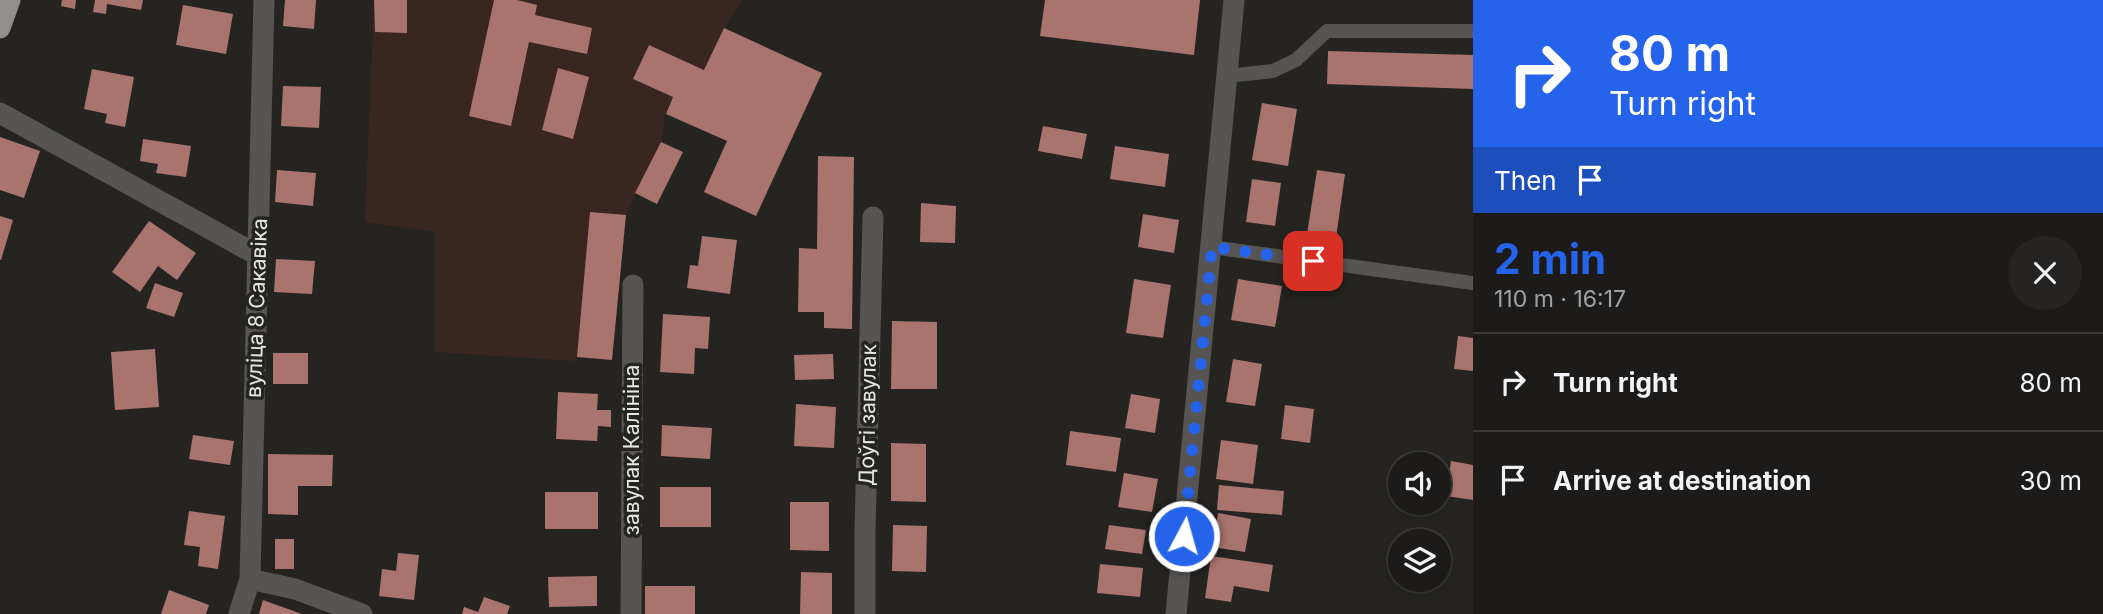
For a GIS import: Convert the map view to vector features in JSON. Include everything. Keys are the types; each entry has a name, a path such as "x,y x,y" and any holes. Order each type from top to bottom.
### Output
{"highway":[{"path":"0,28 10,0"}],"street":[{"name":"вуліца 8 Сакавіка","path":"239,614 250,579 264,0"},
{"path":"1176,614 1234,0"},
{"path":"0,113 259,256"},
{"name":"Доўгі завулак","path":"865,614 873,217"},
{"name":"завулак Калініна","path":"631,614 633,285"},
{"path":"250,579 295,589 362,614"}],"lane":[{"path":"1227,76 1273,71 1296,60 1327,31 1473,31"},
{"path":"1212,247 1473,283"}],"shaded area":[{"path":"374,0 742,0 724,28 704,70 649,45 633,79 673,97 666,114 661,142 626,215 612,360 577,357 576,361 435,352 435,232 365,222"}],"building":[{"path":"62,0 76,0 75,9 61,6"},
{"path":"95,0 143,0 141,10 107,4 106,14 93,12"},
{"path":"285,0 316,0 314,29 283,26"},
{"path":"374,0 407,0 407,33 375,32"},
{"path":"494,0 517,0 537,5 535,15 592,28 587,54 529,42 511,126 469,116"},
{"path":"1045,0 1200,0 1194,55 1040,36"},
{"path":"183,5 233,14 226,54 176,45"},
{"path":"724,28 822,73 756,216 704,192 727,141 666,114 673,97 633,79 649,45 704,70"},
{"path":"1328,51 1473,55 1473,89 1327,84"},
{"path":"558,68 589,77 573,139 542,130"},
{"path":"92,69 134,77 125,127 105,123 107,114 84,109"},
{"path":"283,86 321,87 319,128 281,126"},
{"path":"1262,103 1297,109 1288,166 1252,160"},
{"path":"1043,126 1087,134 1082,159 1038,151"},
{"path":"0,137 40,151 24,198 0,190"},
{"path":"143,139 191,146 186,177 156,173 158,164 140,161"},
{"path":"661,142 683,152 657,204 635,193"},
{"path":"1115,146 1169,154 1165,187 1110,179"},
{"path":"818,156 854,157 852,329 824,328 824,312 798,312 799,248 817,249"},
{"path":"277,170 316,173 313,206 275,202"},
{"path":"1317,170 1345,174 1336,238 1307,234"},
{"path":"1252,179 1281,183 1275,226 1246,222"},
{"path":"921,203 956,206 955,243 920,242"},
{"path":"590,212 626,215 612,360 577,357"},
{"path":"1143,214 1179,220 1174,253 1138,247"},
{"path":"0,216 13,220 1,260 0,260"},
{"path":"149,221 196,253 177,280 158,266 140,292 112,272"},
{"path":"702,236 737,240 730,294 687,288 690,265 698,266"},
{"path":"276,259 315,261 312,294 274,292"},
{"path":"1134,279 1171,285 1163,338 1126,333"},
{"path":"1238,279 1282,286 1275,327 1231,320"},
{"path":"155,283 183,293 174,317 146,308"},
{"path":"663,314 710,317 708,349 695,348 694,374 660,372"},
{"path":"892,321 937,322 937,389 891,389"},
{"path":"1458,336 1473,338 1473,371 1454,369"},
{"path":"155,349 159,407 115,410 111,352"},
{"path":"273,353 308,353 308,384 273,384"},
{"path":"833,354 834,379 795,380 794,355"},
{"path":"1233,359 1262,364 1255,406 1226,402"},
{"path":"558,392 598,394 597,410 611,410 611,427 598,426 597,441 556,439"},
{"path":"1131,394 1160,399 1155,433 1125,428"},
{"path":"796,404 836,407 834,448 794,446"},
{"path":"1285,405 1314,409 1310,443 1281,439"},
{"path":"662,425 712,428 710,459 661,456"},
{"path":"1070,431 1121,438 1116,472 1066,465"},
{"path":"193,435 234,441 230,465 189,459"},
{"path":"1221,440 1258,445 1253,484 1216,479"},
{"path":"891,443 926,444 926,502 891,501"},
{"path":"268,454 333,455 332,486 298,486 298,515 268,514"},
{"path":"1451,461 1473,465 1473,500 1451,497"},
{"path":"1124,473 1158,479 1152,512 1118,507"},
{"path":"1219,485 1284,491 1282,515 1217,510"},
{"path":"660,487 711,487 711,527 660,527"},
{"path":"545,492 598,492 598,529 545,529"},
{"path":"790,502 829,502 829,551 790,550"},
{"path":"189,511 225,516 218,569 198,566 200,547 184,545"},
{"path":"1218,513 1251,519 1245,552 1212,547"},
{"path":"893,525 927,526 926,572 892,571"},
{"path":"1109,525 1146,530 1142,554 1105,549"},
{"path":"275,539 294,539 294,569 275,569"},
{"path":"398,553 419,555 414,600 379,596 382,569 396,571"},
{"path":"1211,556 1273,565 1269,592 1234,586 1231,602 1205,598"},
{"path":"1100,564 1143,568 1140,597 1097,593"},
{"path":"801,572 832,573 832,614 800,614"},
{"path":"597,576 597,606 549,607 548,577"},
{"path":"645,586 695,586 695,614 645,614"},
{"path":"169,590 209,605 206,614 161,614"},
{"path":"484,597 510,606 507,614 462,614 464,607 478,612"},
{"path":"263,600 302,614 259,614"}],"route":[{"path":"1184,536 1212,247 1313,261"}]}
